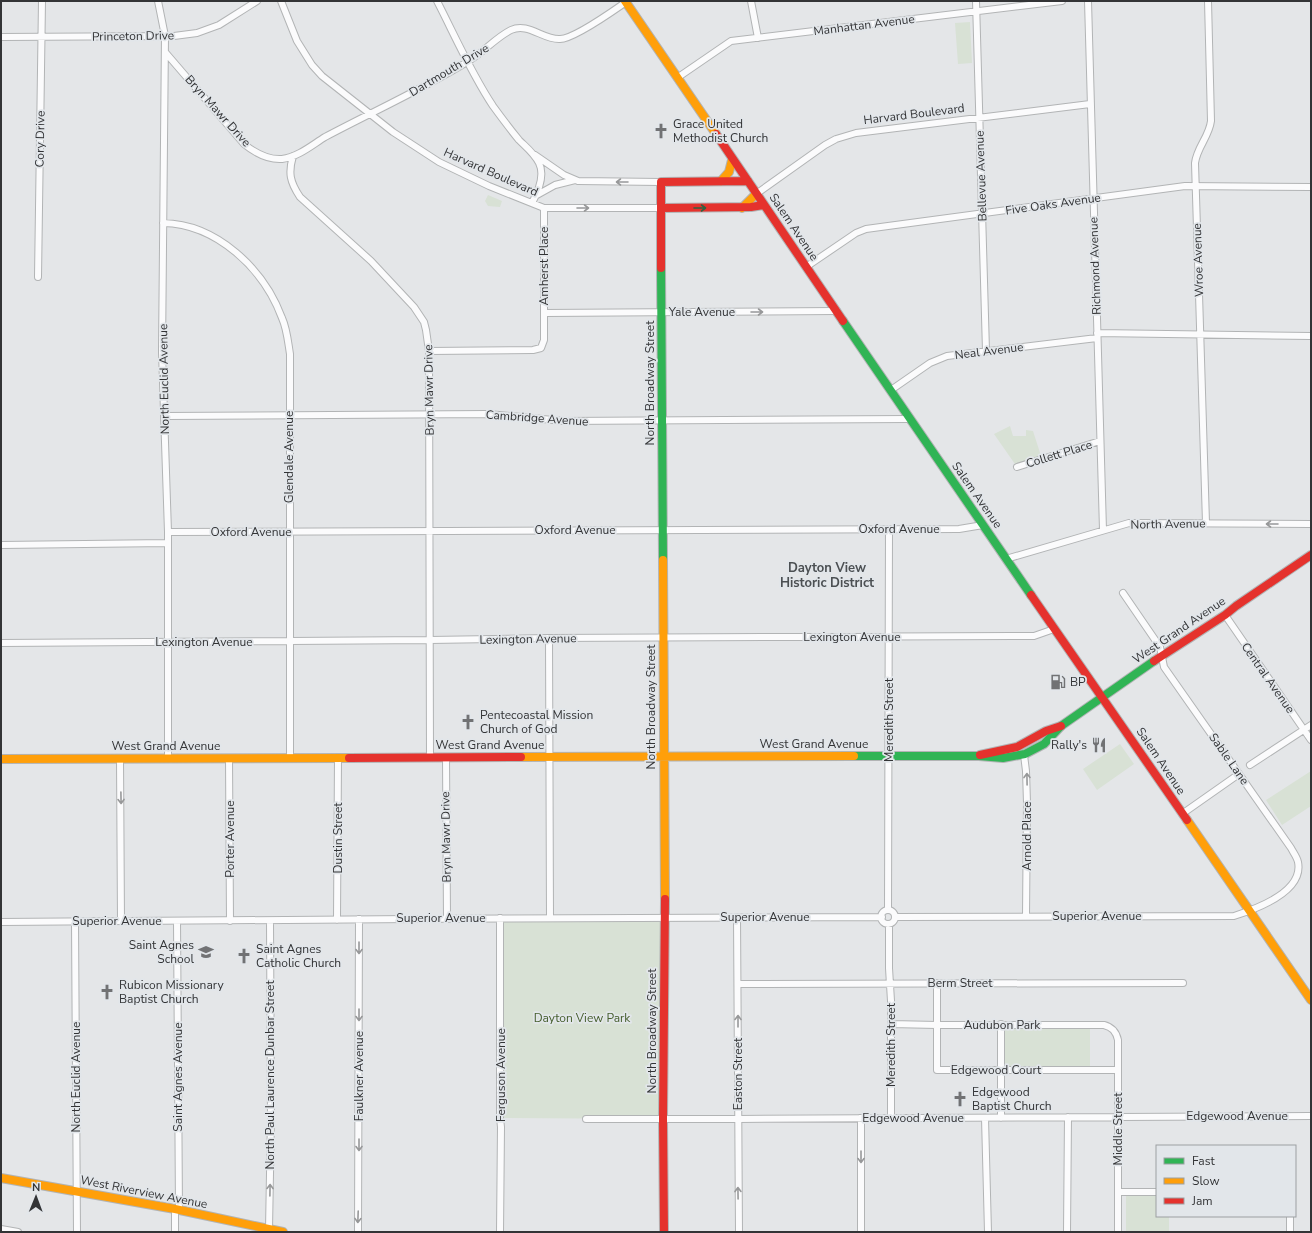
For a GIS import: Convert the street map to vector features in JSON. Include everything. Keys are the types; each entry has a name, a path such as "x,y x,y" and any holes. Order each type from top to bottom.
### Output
{"street":[{"name":"Cory Drive","path":"38,277 42,1"},
{"name":"North Euclid Avenue","path":"158,1 165,36 162,352 168,532 168,758"},
{"name":"Princeton Drive","path":"1,37 165,36 197,32 206,30 229,19 257,1"},
{"name":"Harvard Boulevard","path":"281,1 297,42 312,64 330,83 392,132 439,162 489,186 544,208 751,208 764,205"},
{"path":"437,1 484,91 501,116 520,140 534,154 540,164 541,176 536,195 532,203"},
{"path":"751,1 758,38"},
{"name":"Bellevue Avenue","path":"976,1 986,351"},
{"name":"Manhattan Avenue","path":"677,78 731,41 1062,1"},
{"name":"Richmond Avenue","path":"1088,1 1092,198 1103,530"},
{"name":"Wroe Avenue","path":"1206,523 1195,162 1196,155 1209,132 1211,121 1208,1"},
{"name":"Dartmouth Drive","path":"293,156 325,137 370,115 468,62 512,30 523,28 553,39 565,38 575,34 625,2"},
{"name":"Salem Avenue","path":"625,2 1054,629 1311,1000"},
{"name":"Bryn Mawr Drive","path":"165,52 244,144 254,152 267,158 282,159 293,156"},
{"name":"Harvard Boulevard","path":"756,194 825,146 845,136 1090,104"},
{"name":"Harvard Boulevard","path":"534,154 574,180"},
{"name":"Bryn Mawr Drive","path":"293,156 290,166 290,175 293,185 300,196 371,261 414,307 424,322 429,342 430,757"},
{"path":"721,181 729,172 732,160"},
{"name":"Harvard Boulevard","path":"536,195 555,185 574,180 589,182 748,181"},
{"name":"North Broadway Street","path":"661,182 664,1232"},
{"name":"Five Oaks Avenue","path":"806,267 860,231 888,226 1185,186 1311,187"},
{"path":"742,208 756,194"},
{"name":"Amherst Place","path":"429,351 536,350 541,348 543,342 544,324 544,208"},
{"name":"Glendale Avenue","path":"163,223 172,223 187,227 218,240 247,262 268,288 276,303 287,334 290,354 290,758"},
{"name":"Yale Avenue","path":"544,313 837,311"},
{"name":"Neal Avenue","path":"891,390 930,363 941,358 1097,336 1311,336"},
{"name":"Cambridge Avenue","path":"164,416 429,414 506,415 564,422 910,419"},
{"name":"Collett Place","path":"1017,467 1100,441"},
{"name":"North Avenue","path":"1006,559 1091,535 1103,530 1136,523 1311,524"},
{"name":"Oxford Avenue","path":"168,532 959,529 983,525"},
{"name":"Meredith Street","path":"888,910 889,529"},
{"path":"1,545 168,543"},
{"name":"West Grand Avenue","path":"1,759 549,756 979,756 995,759 1024,756 1040,747 1054,736 1061,726 1161,656 1225,615 1311,555"},
{"name":"Sable Lane","path":"1123,593 1160,647 1164,667 1291,848 1298,864 1298,871 1292,886 1277,898 1250,911"},
{"name":"Central Avenue","path":"1225,615 1311,740"},
{"name":"Lexington Avenue","path":"1,643 549,638 1034,636 1054,629"},
{"path":"549,638 550,917"},
{"path":"1250,765 1311,725"},
{"name":"West Grand Avenue","path":"979,756 990,752 1022,746 1041,733 1061,726"},
{"name":"Arnold Place","path":"1024,756 1027,803 1026,916"},
{"name":"Dustin Street","path":"338,757 338,920"},
{"name":"Bryn Mawr Drive","path":"446,757 447,918"},
{"name":"Porter Avenue","path":"229,758 230,921"},
{"path":"120,759 121,921"},
{"path":"1182,814 1239,774"},
{"path":"888,910 893,912 895,917 889,924 884,922 882,917 884,912 888,910"},
{"name":"Superior Avenue","path":"895,917 1234,916 1250,911"},
{"name":"Superior Avenue","path":"1,922 270,921 550,917 882,917"},
{"name":"Easton Street","path":"737,917 738,1232"},
{"name":"Ferguson Avenue","path":"500,918 500,1232"},
{"name":"Faulkner Avenue","path":"358,1232 359,920"},
{"name":"North Euclid Avenue","path":"75,921 77,1232"},
{"name":"Saint Agnes Avenue","path":"175,1232 177,1209 177,921"},
{"name":"North Paul Laurence Dunbar Street","path":"269,1228 271,1125 270,921"},
{"name":"Meredith Street","path":"889,924 891,1118"},
{"name":"Edgewood Court","path":"937,983 937,1070 1118,1070"},
{"name":"Berm Street","path":"738,984 1183,983"},
{"name":"Audubon Park","path":"891,1024 1104,1025 1112,1028"},
{"path":"1001,1024 1001,1118"},
{"name":"Middle Street","path":"1112,1028 1116,1033 1118,1040 1118,1232"},
{"name":"Edgewood Avenue","path":"586,1119 1311,1116"},
{"path":"1067,1232 1068,1117"},
{"path":"861,1118 861,1232"},
{"path":"985,1118 988,1232"},
{"name":"West Riverview Avenue","path":"1,1178 177,1209 282,1232"},
{"path":"1118,1192 1156,1192"},
{"path":"1290,1217 1290,1232"},
{"path":"1,1229 18,1232"}],"green space":[{"path":"970,22 972,63 958,64 955,23"},
{"path":"488,195 502,201 500,207 488,206 485,201"},
{"path":"1010,426 1013,436 1026,436 1026,430 1033,431 1042,459 1017,467 994,434"},
{"path":"1120,744 1134,764 1097,790 1083,769"},
{"path":"1311,771 1311,806 1282,825 1266,800"},
{"name":"Dayton View Park","path":"500,918 665,918 663,1119 500,1118"},
{"path":"1003,1025 1090,1025 1090,1069 1003,1069"},
{"path":"1126,1195 1156,1195 1156,1217 1169,1217 1169,1232 1126,1232"}],"traffic: fast":[{"path":"661,268 663,560"},
{"path":"843,321 1031,595"},
{"path":"854,756 979,756 1003,758 1025,754 1044,744 1061,726 1154,661"}],"traffic: slow":[{"path":"625,1 716,134"},
{"path":"721,181 729,172 732,160"},
{"path":"742,208 756,194"},
{"path":"663,560 665,899"},
{"path":"521,757 854,756"},
{"path":"1,759 349,758"},
{"path":"1187,820 1311,1000"},
{"path":"1,1178 175,1209 283,1232"}],"traffic: jam":[{"path":"716,134 843,321"},
{"path":"661,268 661,182 748,181"},
{"path":"661,208 751,207 764,205"},
{"path":"1154,661 1225,615 1311,555"},
{"path":"1031,595 1187,820"},
{"path":"980,755 1017,747 1046,731 1061,726"},
{"path":"349,758 521,757"},
{"path":"664,1232 663,1119 665,899"}],"place":[{"name":"Grace United Methodist Church","path":"661,131"},
{"name":"BP","path":"1058,682"},
{"name":"Pentecoastal Mission Church of God","path":"468,722"},
{"name":"Rally's","path":"1099,745"},
{"name":"Saint Agnes School","path":"206,952"},
{"name":"Saint Agnes Catholic Church","path":"244,956"},
{"name":"Rubicon Missionary Baptist Church","path":"107,992"},
{"name":"Edgewood Baptist Church","path":"960,1099"}],"district":[{"name":"Dayton View Historic District","path":"827,574"}]}
